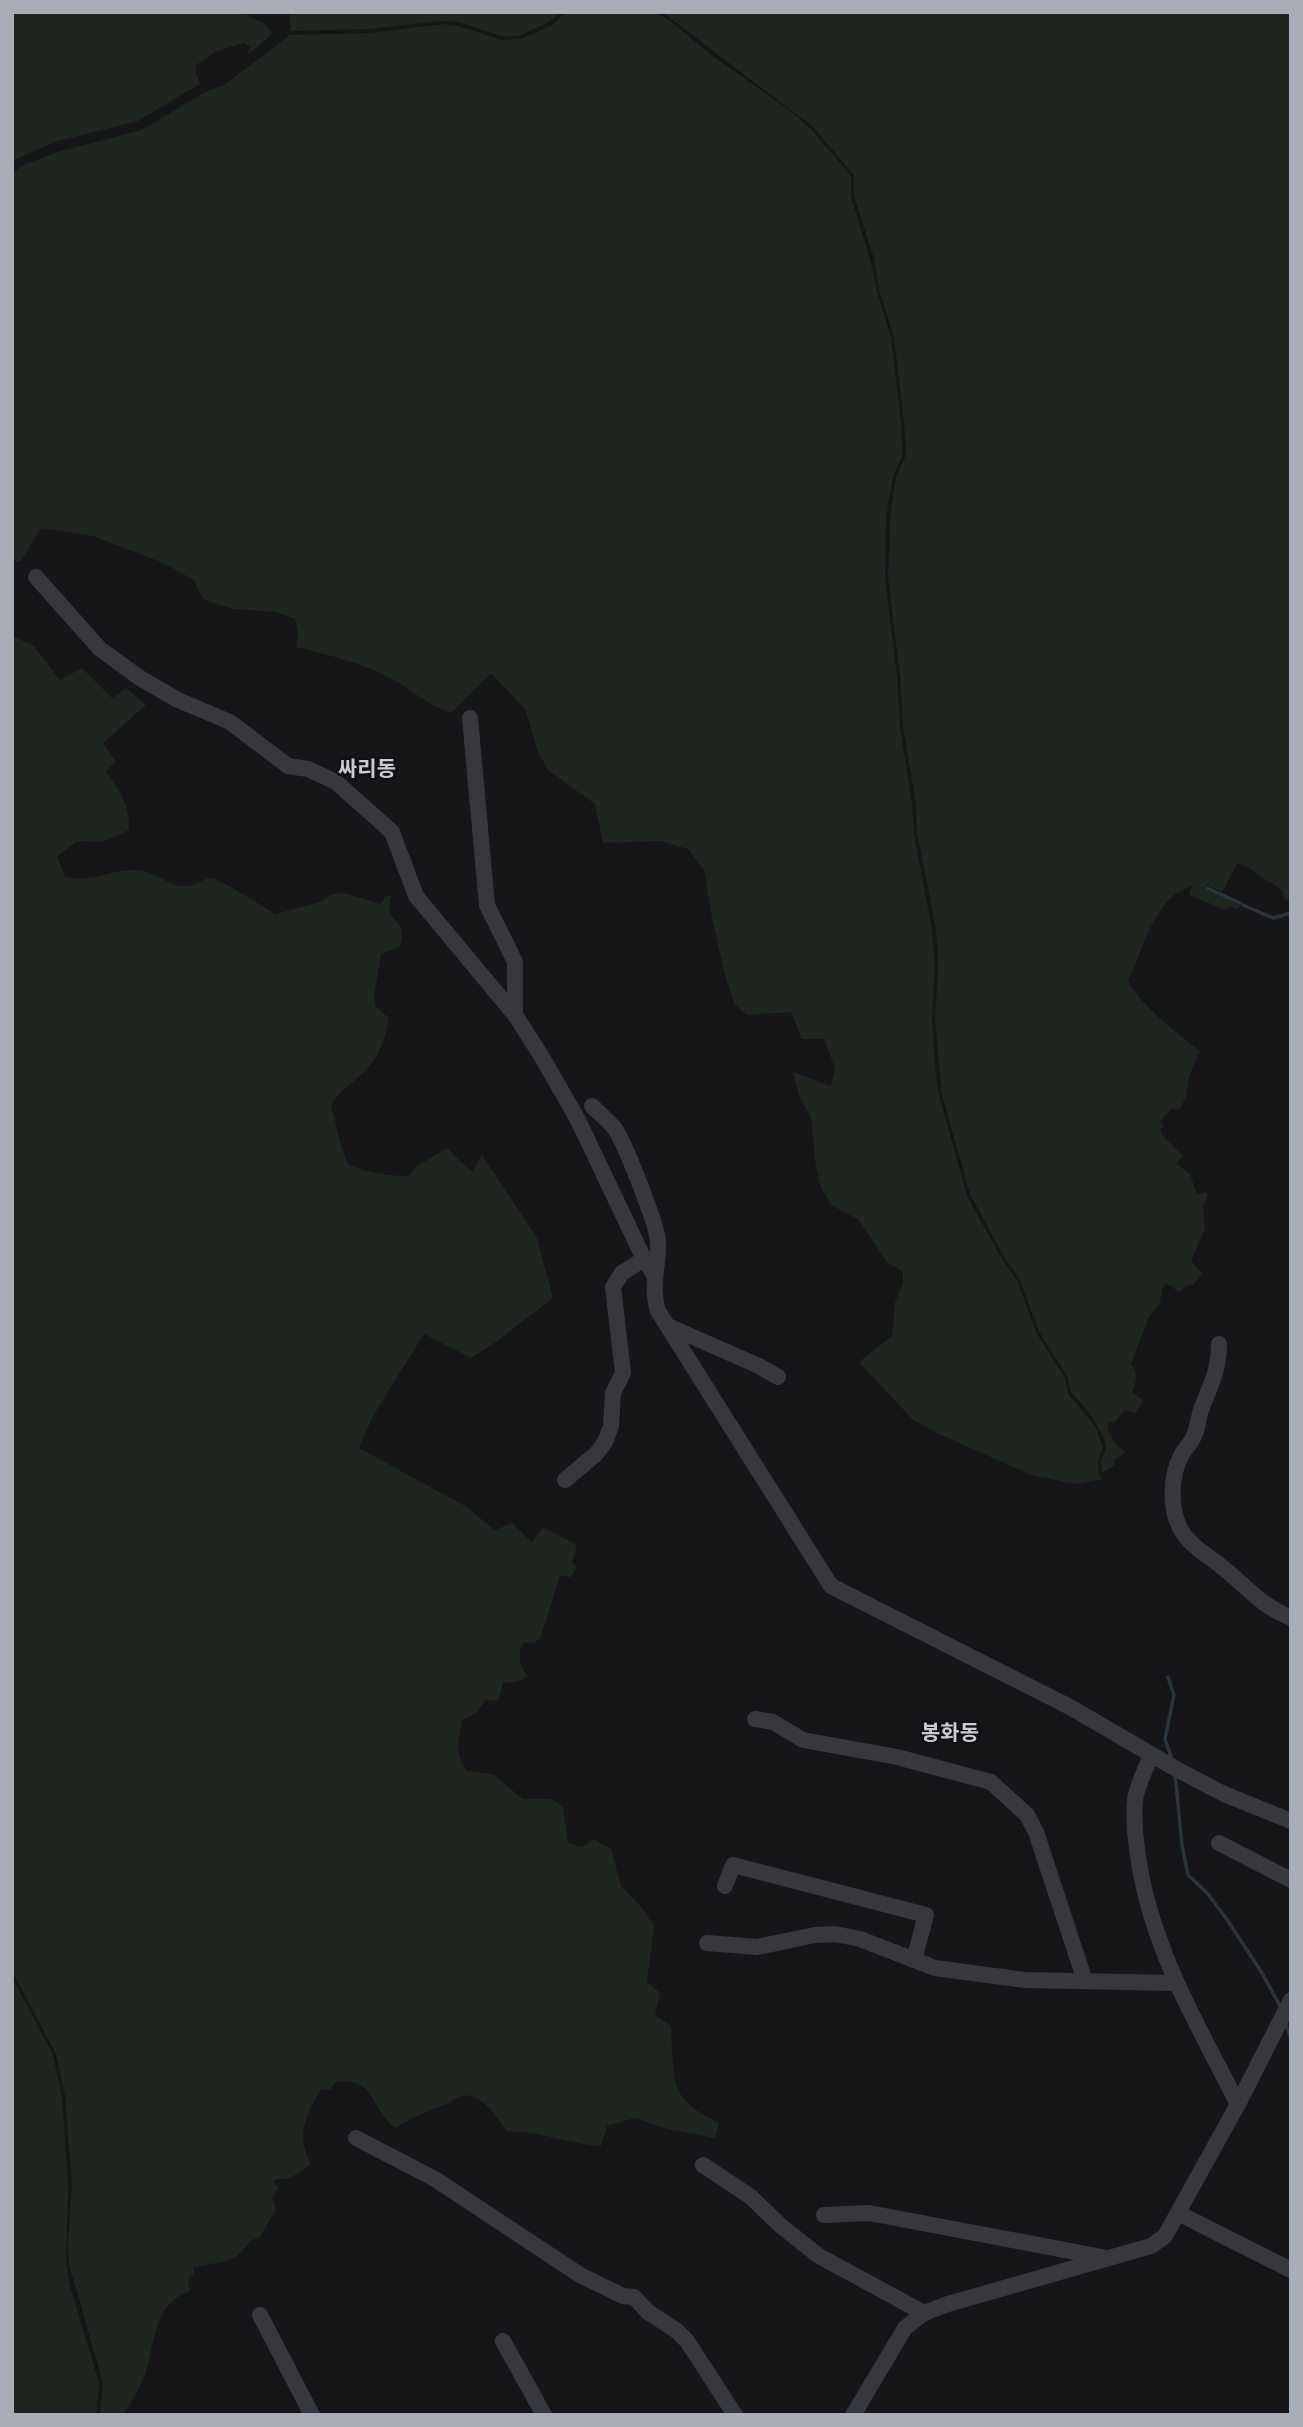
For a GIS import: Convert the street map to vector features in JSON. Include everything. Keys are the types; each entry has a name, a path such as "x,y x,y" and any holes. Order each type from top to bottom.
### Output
{"street":[{"path":"36,577 100,649 140,678 178,700 230,722 288,766 308,769 329,778 392,832 416,896 515,1015 542,1057 578,1120 644,1259 655,1276"},
{"path":"470,718 488,905 515,962 515,1015"},
{"path":"592,1106 614,1128 624,1146 658,1237 653,1296 658,1311 831,1586 1070,1707 1224,1794 1291,1821"},
{"path":"565,1480 597,1454 611,1426 613,1394 622,1373 613,1287 622,1273 644,1259"},
{"path":"668,1326 778,1377"},
{"path":"1219,1344 1219,1364 1214,1381 1200,1412 1193,1439 1182,1454 1175,1472 1175,1515 1183,1533 1193,1545 1230,1573 1261,1603 1291,1618"},
{"path":"755,1719 773,1722 803,1740 897,1757 990,1782 1027,1815 1036,1832 1085,1981"},
{"path":"1165,1763 1136,1798 1134,1832 1143,1885 1154,1929 1176,1983 1238,2104"},
{"path":"1219,1843 1291,1880"},
{"path":"725,1886 733,1865 926,1915 915,1960"},
{"path":"707,1943 757,1947 815,1935 835,1934 860,1939 935,1968 1025,1980 1176,1983"},
{"path":"853,2415 905,2328 924,2313 1151,2246 1165,2236 1238,2104 1285,2010"},
{"path":"356,2138 435,2179 580,2275 623,2297 634,2297 648,2312 687,2341 735,2415"},
{"path":"703,2165 751,2197 781,2226 819,2256 924,2313"},
{"path":"824,2215 869,2213 1108,2258"},
{"path":"1178,2213 1291,2270"},
{"path":"260,2315 312,2415"},
{"path":"503,2341 544,2415"}],"shaded area":[{"path":"12,12 242,12 266,25 272,34 247,56 250,47 244,43 217,51 196,65 200,84 138,121 58,141 12,161"},
{"path":"289,12 561,12 549,22 519,36 502,36 458,22 444,21 368,29 291,31"},
{"path":"566,12 655,12 788,109 810,128 851,176 851,197 891,337 901,423 903,455 893,476 886,519 885,577 914,834 932,930 935,967 932,1020 939,1095 967,1196 1002,1259 1017,1280 1037,1334 1065,1378 1068,1394 1096,1427 1103,1449 1098,1464 1102,1479 1076,1484 1031,1475 937,1433 913,1420 859,1362 892,1336 895,1302 903,1284 903,1272 887,1262 859,1220 831,1205 821,1188 816,1168 811,1117 799,1096 793,1072 831,1086 835,1068 824,1039 802,1039 791,1012 747,1015 735,1005 726,979 704,870 688,849 660,841 603,843 595,804 548,770 538,752 525,709 491,673 451,713 371,669 296,647 298,634 295,619 276,612 233,609 203,599 194,580 161,562 93,536 41,528 20,562 12,560 12,173 23,165 61,151 142,130 205,92 224,85 290,35 369,33 444,24 502,40 520,39 551,26"},
{"path":"662,12 1291,12 1291,902 1284,899 1283,891 1244,865 1237,864 1222,892 1207,885 1204,888 1240,905 1238,909 1229,906 1226,910 1189,895 1192,886 1179,892 1159,912 1128,980 1149,1007 1200,1051 1189,1076 1186,1098 1179,1109 1172,1108 1160,1121 1164,1127 1160,1129 1162,1135 1183,1156 1176,1163 1190,1174 1197,1194 1206,1192 1208,1195 1203,1207 1205,1228 1191,1261 1202,1273 1193,1285 1186,1286 1179,1292 1166,1283 1162,1289 1160,1303 1148,1319 1131,1364 1136,1374 1132,1392 1143,1400 1136,1413 1125,1410 1115,1422 1109,1423 1107,1429 1117,1446 1124,1450 1124,1454 1114,1460 1115,1465 1102,1473 1101,1460 1106,1449 1104,1438 1091,1415 1071,1392 1067,1376 1040,1333 1019,1279 970,1194 942,1095 935,1020 938,967 936,929 917,833 916,803 903,727 888,577 890,519 896,477 906,455 904,423 894,337 879,291 874,258 854,196 854,175 812,126"},
{"path":"12,636 34,646 60,680 82,668 112,698 126,688 146,705 103,743 116,762 106,771 126,805 129,830 102,842 77,841 57,857 65,877 83,878 139,870 184,886 210,878 231,887 275,914 320,902 332,894 345,893 380,904 385,897 391,895 389,913 402,935 400,946 381,954 374,996 376,1007 389,1018 386,1034 373,1062 331,1106 346,1158 349,1165 364,1170 409,1176 417,1166 447,1148 472,1172 482,1155 537,1238 553,1298 471,1358 424,1334 373,1416 359,1448 465,1506 495,1530 512,1523 532,1542 543,1527 577,1545 572,1562 577,1567 571,1577 560,1576 541,1636 535,1643 523,1642 520,1660 528,1676 517,1682 503,1683 498,1701 486,1700 476,1713 462,1720 460,1759 468,1771 493,1774 523,1799 551,1799 563,1806 568,1843 582,1847 594,1839 611,1849 621,1886 642,1908 654,1926 647,1982 660,1993 655,2015 671,2026 677,2087 689,2104 719,2123 715,2138 664,2128 635,2118 607,2126 601,2146 589,2145 531,2133 508,2132 488,2107 469,2096 459,2097 396,2128 381,2113 372,2096 359,2085 336,2082 330,2090 321,2089 304,2125 304,2143 311,2164 295,2175 273,2182 278,2188 272,2198 276,2209 260,2237 252,2240 237,2256 222,2262 193,2267 194,2273 188,2280 190,2291 168,2305 162,2315 145,2375 124,2415 100,2415 103,2383 69,2264 72,2186 65,2096 56,2054 12,1971"},
{"path":"12,1977 53,2055 62,2097 68,2186 66,2264 69,2283 99,2383 96,2415 12,2415"}],"waterway":[{"path":"1207,888 1240,903"},
{"path":"1243,905 1273,918 1291,913"},
{"path":"1168,1677 1174,1695 1165,1739 1172,1760"},
{"path":"1175,1774 1182,1845 1188,1875 1208,1894 1228,1921 1281,2008"},
{"path":"1285,2022 1291,2039"}],"district":[{"name":"싸리동","path":"367,770"},
{"name":"봉화동","path":"950,1734"}]}
